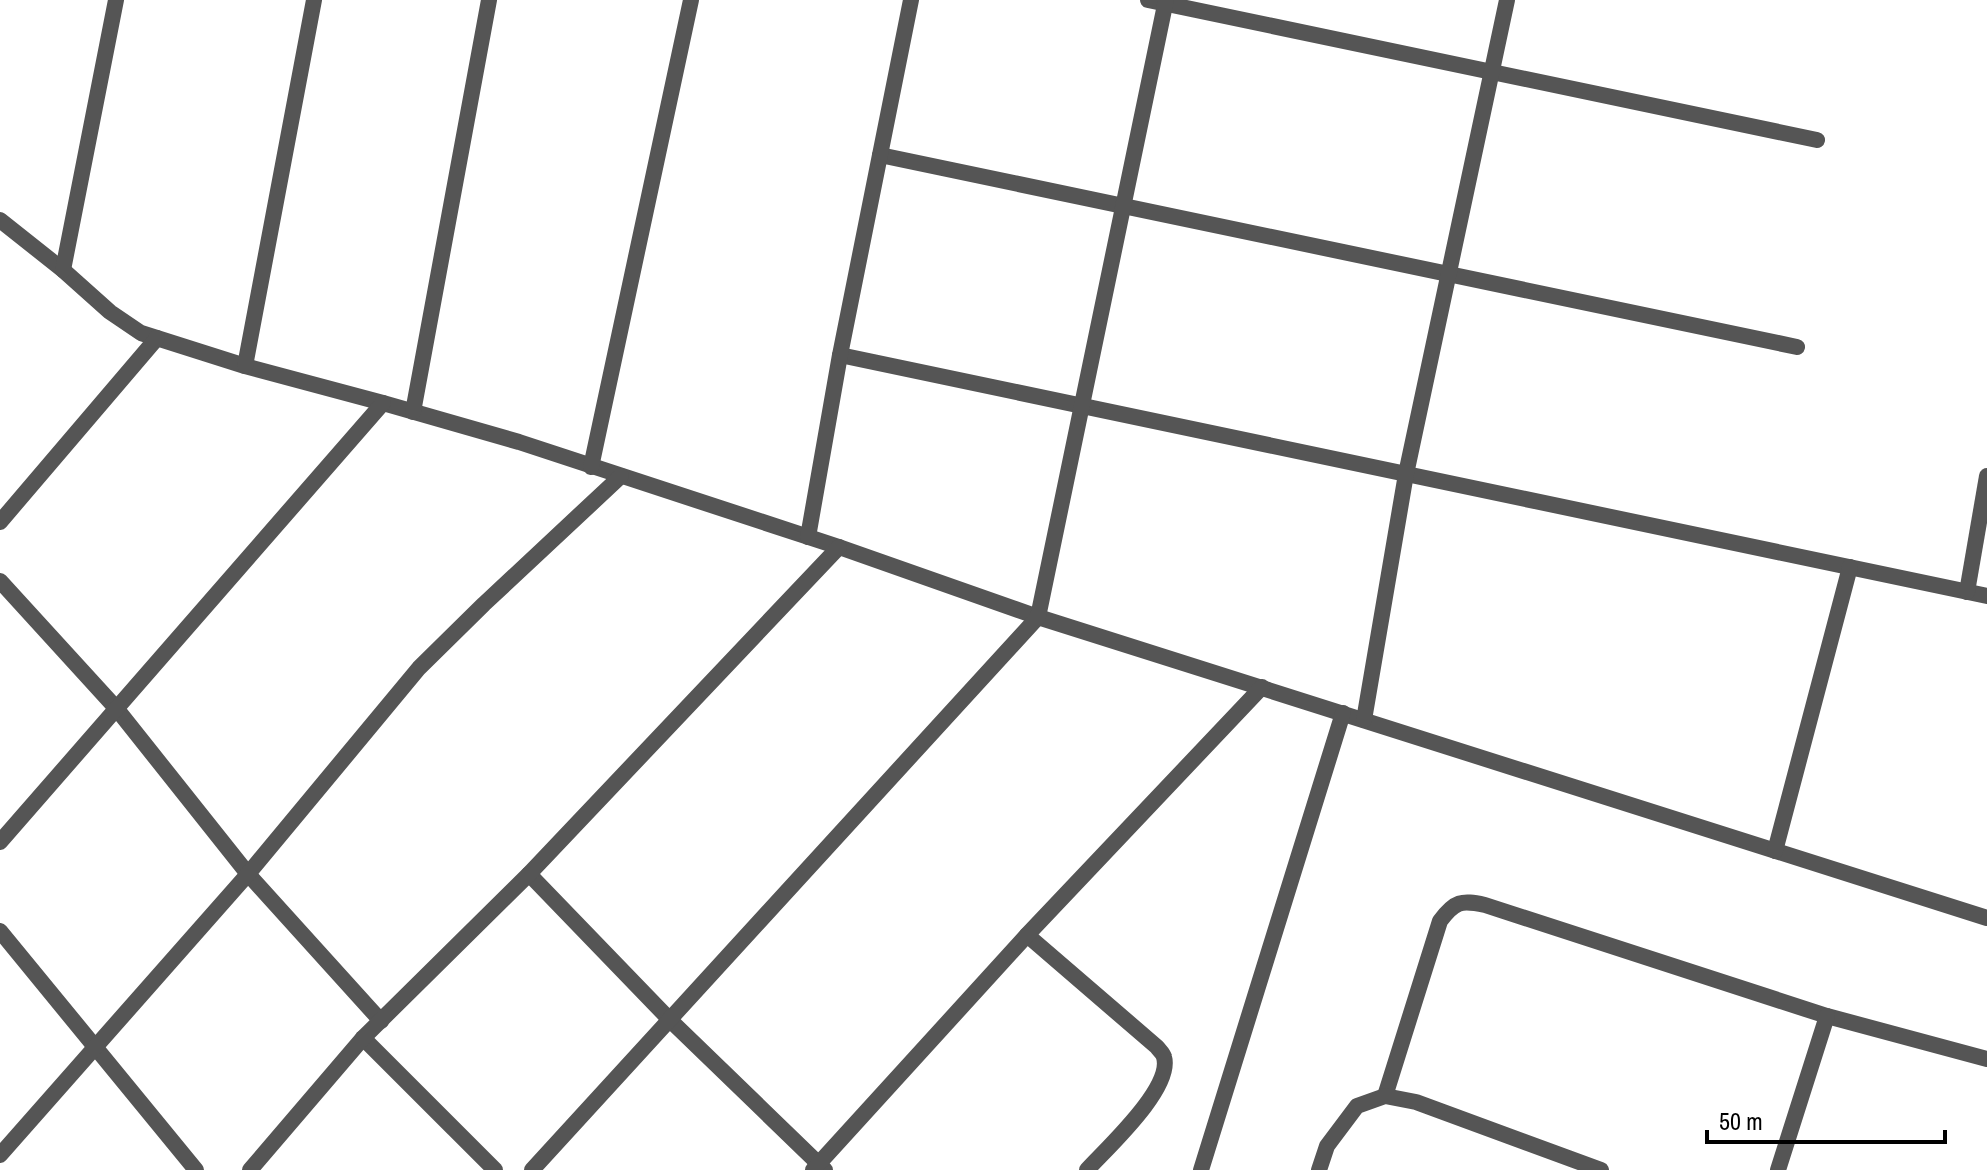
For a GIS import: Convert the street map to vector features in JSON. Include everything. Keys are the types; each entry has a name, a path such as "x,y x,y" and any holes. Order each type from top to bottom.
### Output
{"street":[{"path":"63,270 116,0"},
{"path":"245,366 314,0"},
{"path":"413,412 489,0"},
{"path":"591,467 691,0"},
{"path":"808,537 840,355 911,0"},
{"path":"1148,0 1817,140"},
{"path":"1364,720 1406,474 1507,0"},
{"path":"532,1170 1038,617 1166,2"},
{"path":"880,155 1797,347"},
{"path":"0,220 110,312 141,333 245,366 519,442 839,547 1038,617 1987,918"},
{"path":"0,522 157,338"},
{"path":"840,355 1987,596"},
{"path":"0,842 383,403"},
{"path":"0,1155 248,874 419,668 621,476"},
{"path":"1967,592 1987,476"},
{"path":"250,1170 363,1038 529,874 839,547"},
{"path":"1775,851 1850,567"},
{"path":"0,581 116,708 248,874 381,1021"},
{"path":"529,874 819,1168 1027,935 1262,687"},
{"path":"1201,1170 1343,713"},
{"path":"1385,1096 1440,921 1455,904 1468,901 1827,1016 1987,1059"},
{"path":"0,931 196,1170"},
{"path":"1027,935 1157,1047 1164,1058 1164,1074 1147,1105 1087,1170"},
{"path":"1778,1170 1827,1016"},
{"path":"363,1038 495,1170"},
{"path":"1319,1170 1327,1146 1357,1106 1385,1096 1416,1102 1601,1170"}]}
